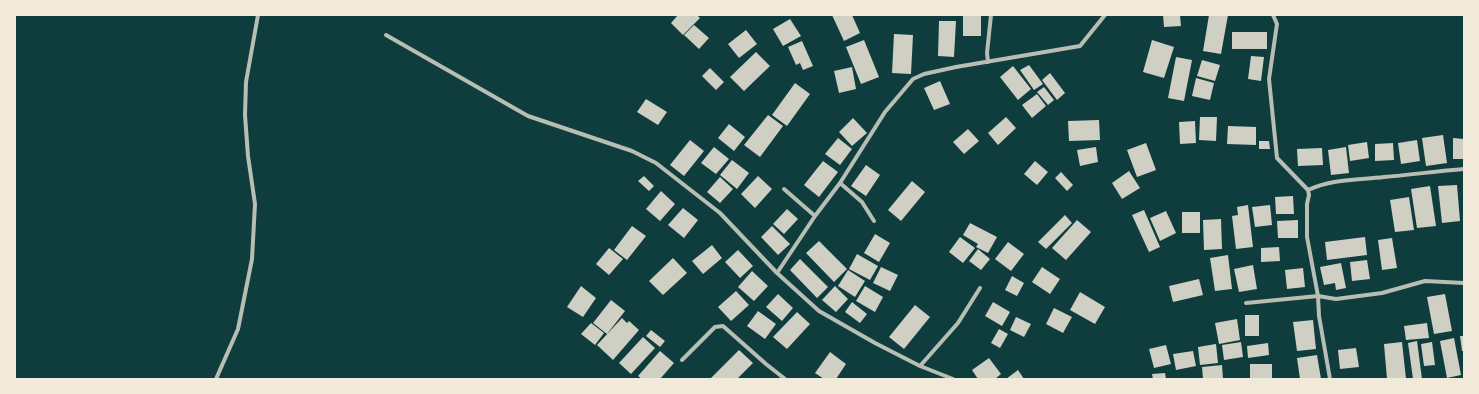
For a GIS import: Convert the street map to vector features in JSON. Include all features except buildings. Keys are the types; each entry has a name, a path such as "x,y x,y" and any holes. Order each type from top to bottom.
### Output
{"street":[{"path":"216,379 238,329 252,259 256,204 248,156 245,114 246,82 258,15"},
{"path":"988,62 986,53 990,15"},
{"path":"777,273 815,216 840,183 885,112 913,79 924,74 1080,46 1104,15"},
{"path":"1273,15 1277,24 1269,79 1277,158 1308,190 1307,236 1318,296 1319,316 1330,379"},
{"path":"386,35 528,116 632,151 656,163 720,213 777,273 819,311 875,343 920,366 953,379"},
{"path":"1308,190 1319,185 1338,180 1361,180 1464,169"},
{"path":"840,183 862,202 874,221"},
{"path":"784,189 815,216"},
{"path":"1246,303 1318,296 1336,299 1382,293 1425,281 1464,283"},
{"path":"920,366 958,323 980,288"},
{"path":"682,360 715,327 723,326 784,379"}]}
